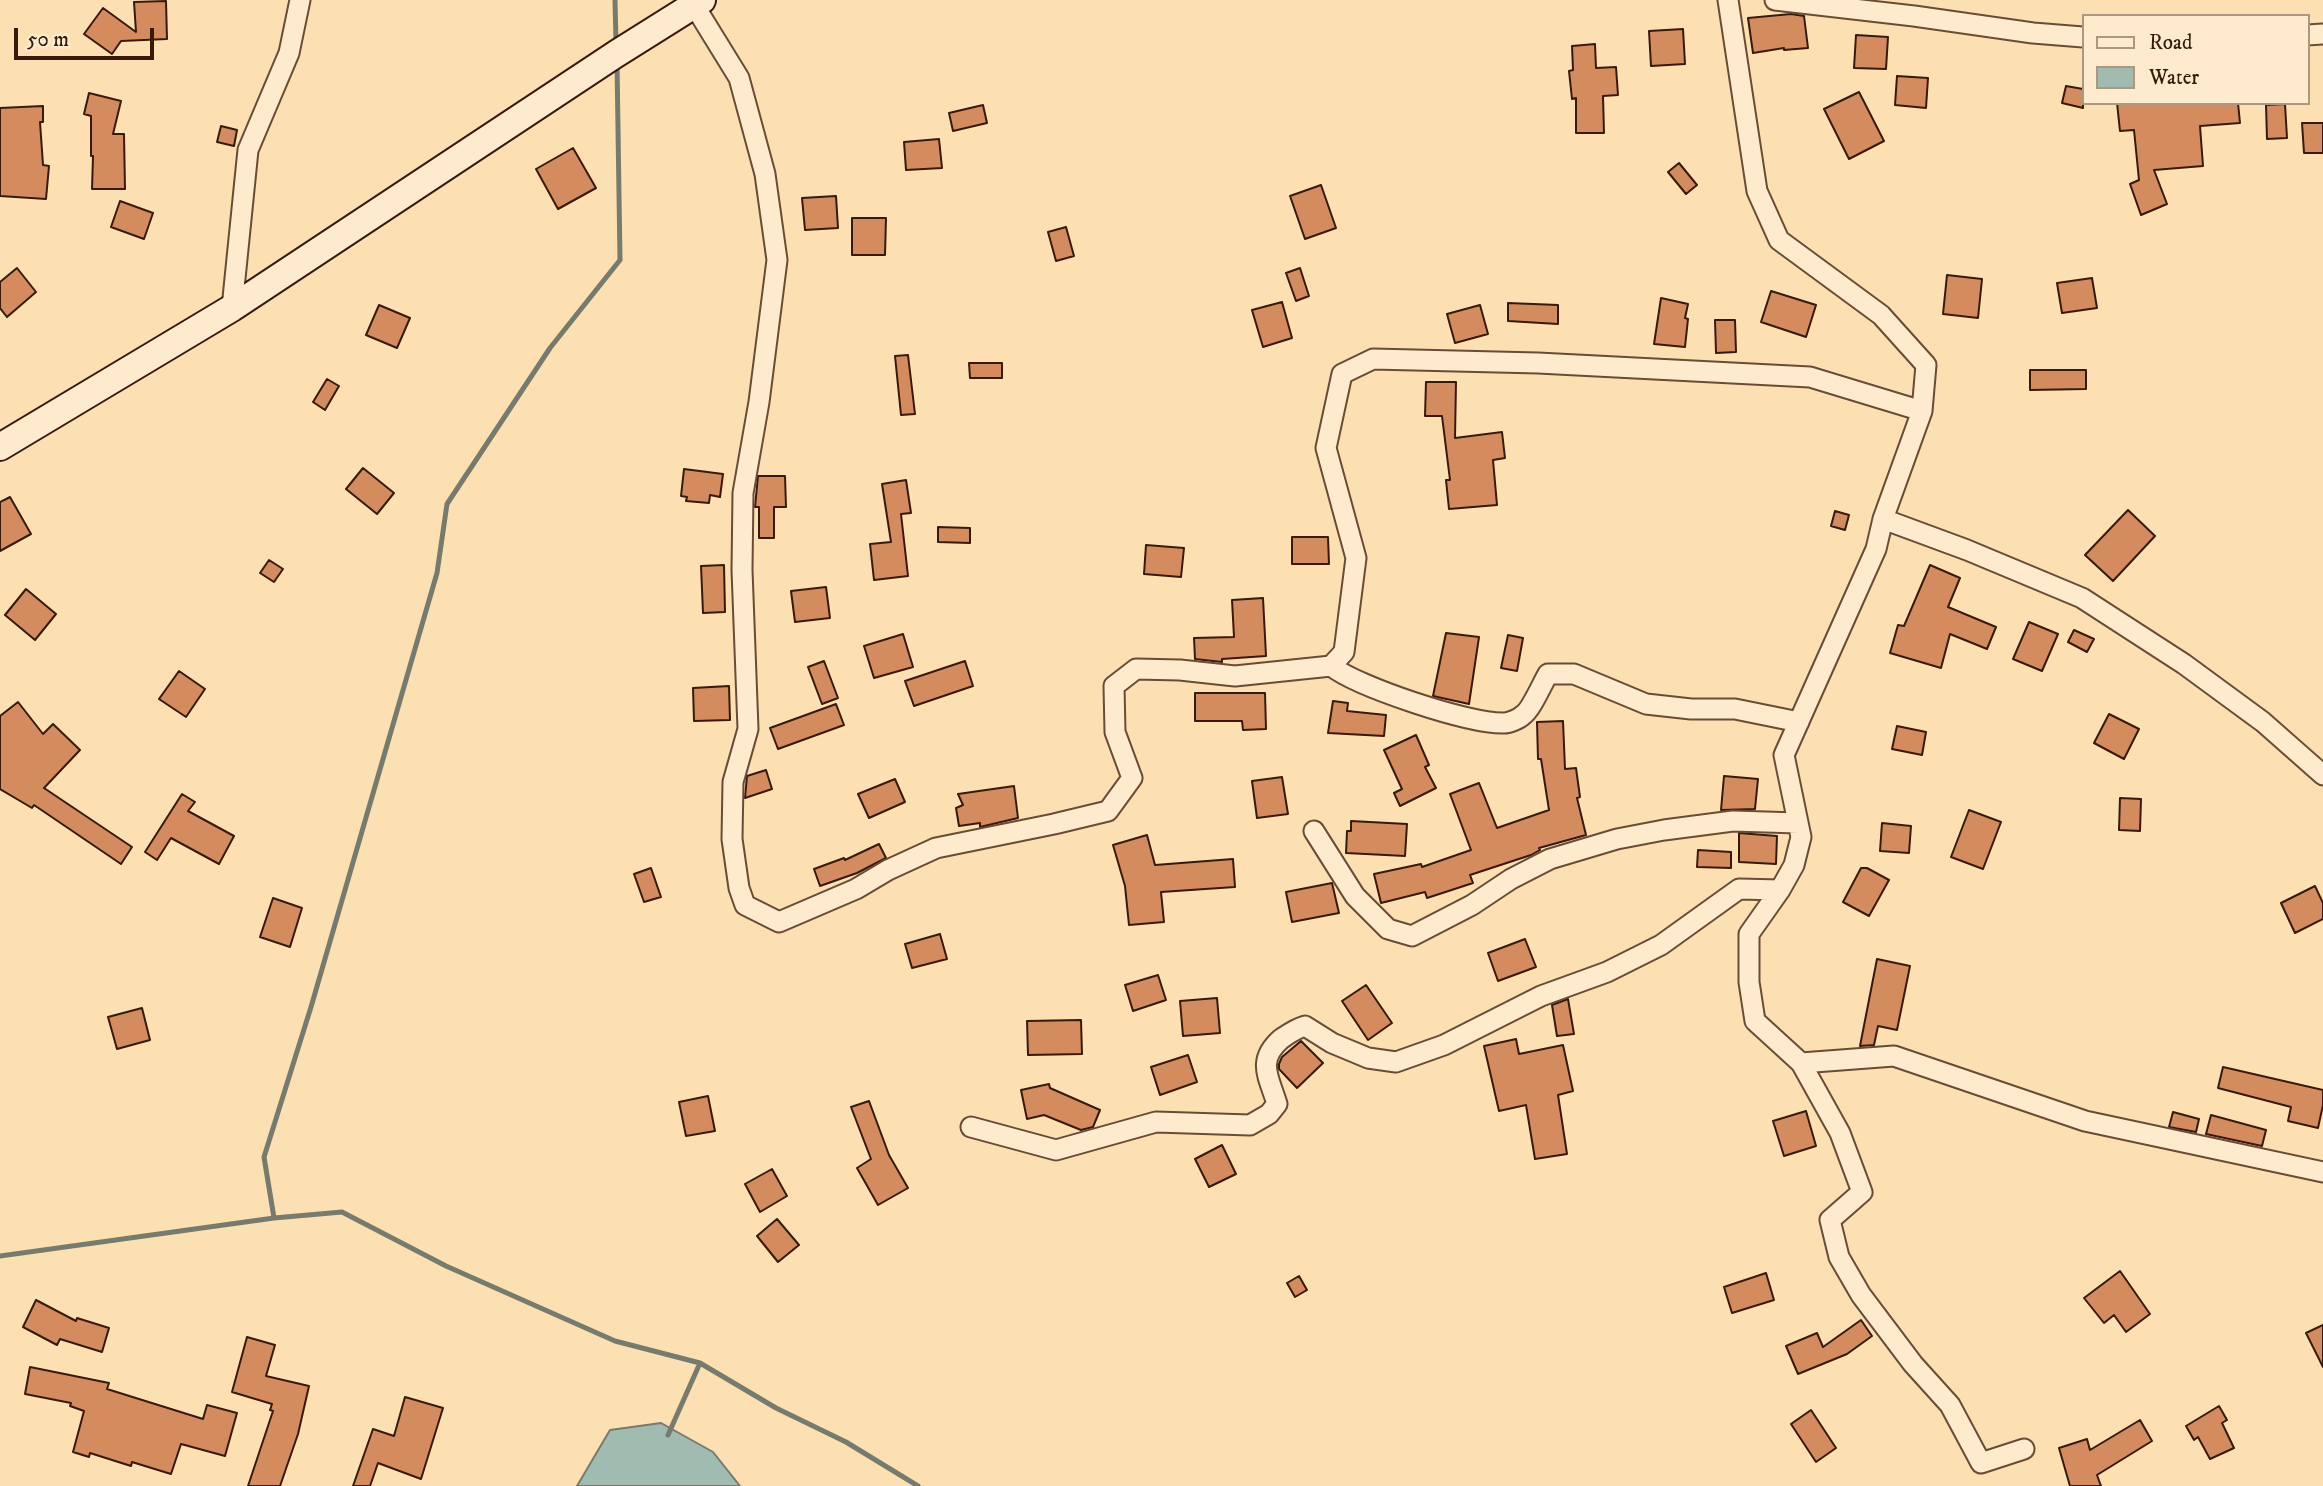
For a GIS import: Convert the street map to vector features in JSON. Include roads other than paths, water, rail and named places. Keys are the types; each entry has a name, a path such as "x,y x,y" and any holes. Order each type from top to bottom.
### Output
{"main road":[{"path":"0,447 232,308 698,2"}],"street":[{"path":"232,308 248,150 289,53 300,0"},
{"path":"1728,0 1757,191 1779,240 1881,315 1926,365 1922,411 1883,519 1876,549 1784,755 1801,837 1794,864 1780,890 1749,934 1749,982 1755,1021 1801,1063 1840,1133 1862,1192 1830,1220 1839,1257 1861,1295 1906,1354 1950,1405 1981,1463 2024,1449"},
{"path":"1775,0 2082,37"},
{"path":"698,2 739,78 765,174 777,260 759,402 743,493 742,570 748,729 733,782 732,839 739,888 745,905 779,922 856,889 888,870 936,848 1108,811 1132,778 1115,732 1114,686 1136,670 1180,670 1235,676 1331,666 1373,687 1432,708 1480,721 1507,723 1525,715 1548,674 1574,674 1646,704 1691,709 1735,709 1798,722"},
{"path":"1331,666 1344,652 1356,558 1326,448 1342,374 1373,359 1538,363 1810,377 1922,411"},
{"path":"1883,519 1967,550 2082,598 2184,664 2263,722 2323,775"},
{"path":"1314,831 1355,896 1388,929 1412,936 1472,905 1511,879 1550,859 1617,839 1733,821 1798,823"},
{"path":"971,1127 1056,1150 1157,1122 1250,1125 1269,1114 1277,1104 1265,1062 1270,1049 1294,1029 1305,1026 1332,1043 1368,1058 1396,1062 1444,1045 1541,996 1607,972 1661,945 1739,889 1780,890"},
{"path":"1801,1063 1894,1056 2085,1121 2323,1172"}],"water":[{"path":"661,1423 713,1452 740,1486 577,1486 610,1430"}],"waterway":[{"path":"615,0 616,42"},
{"path":"274,1218 264,1157 311,1007 437,573 447,504 550,348 620,260 617,63"},
{"path":"0,1256 274,1218 342,1212 446,1266 615,1341 700,1363 776,1408 846,1442 918,1486"},
{"path":"668,1435 700,1363"}]}
